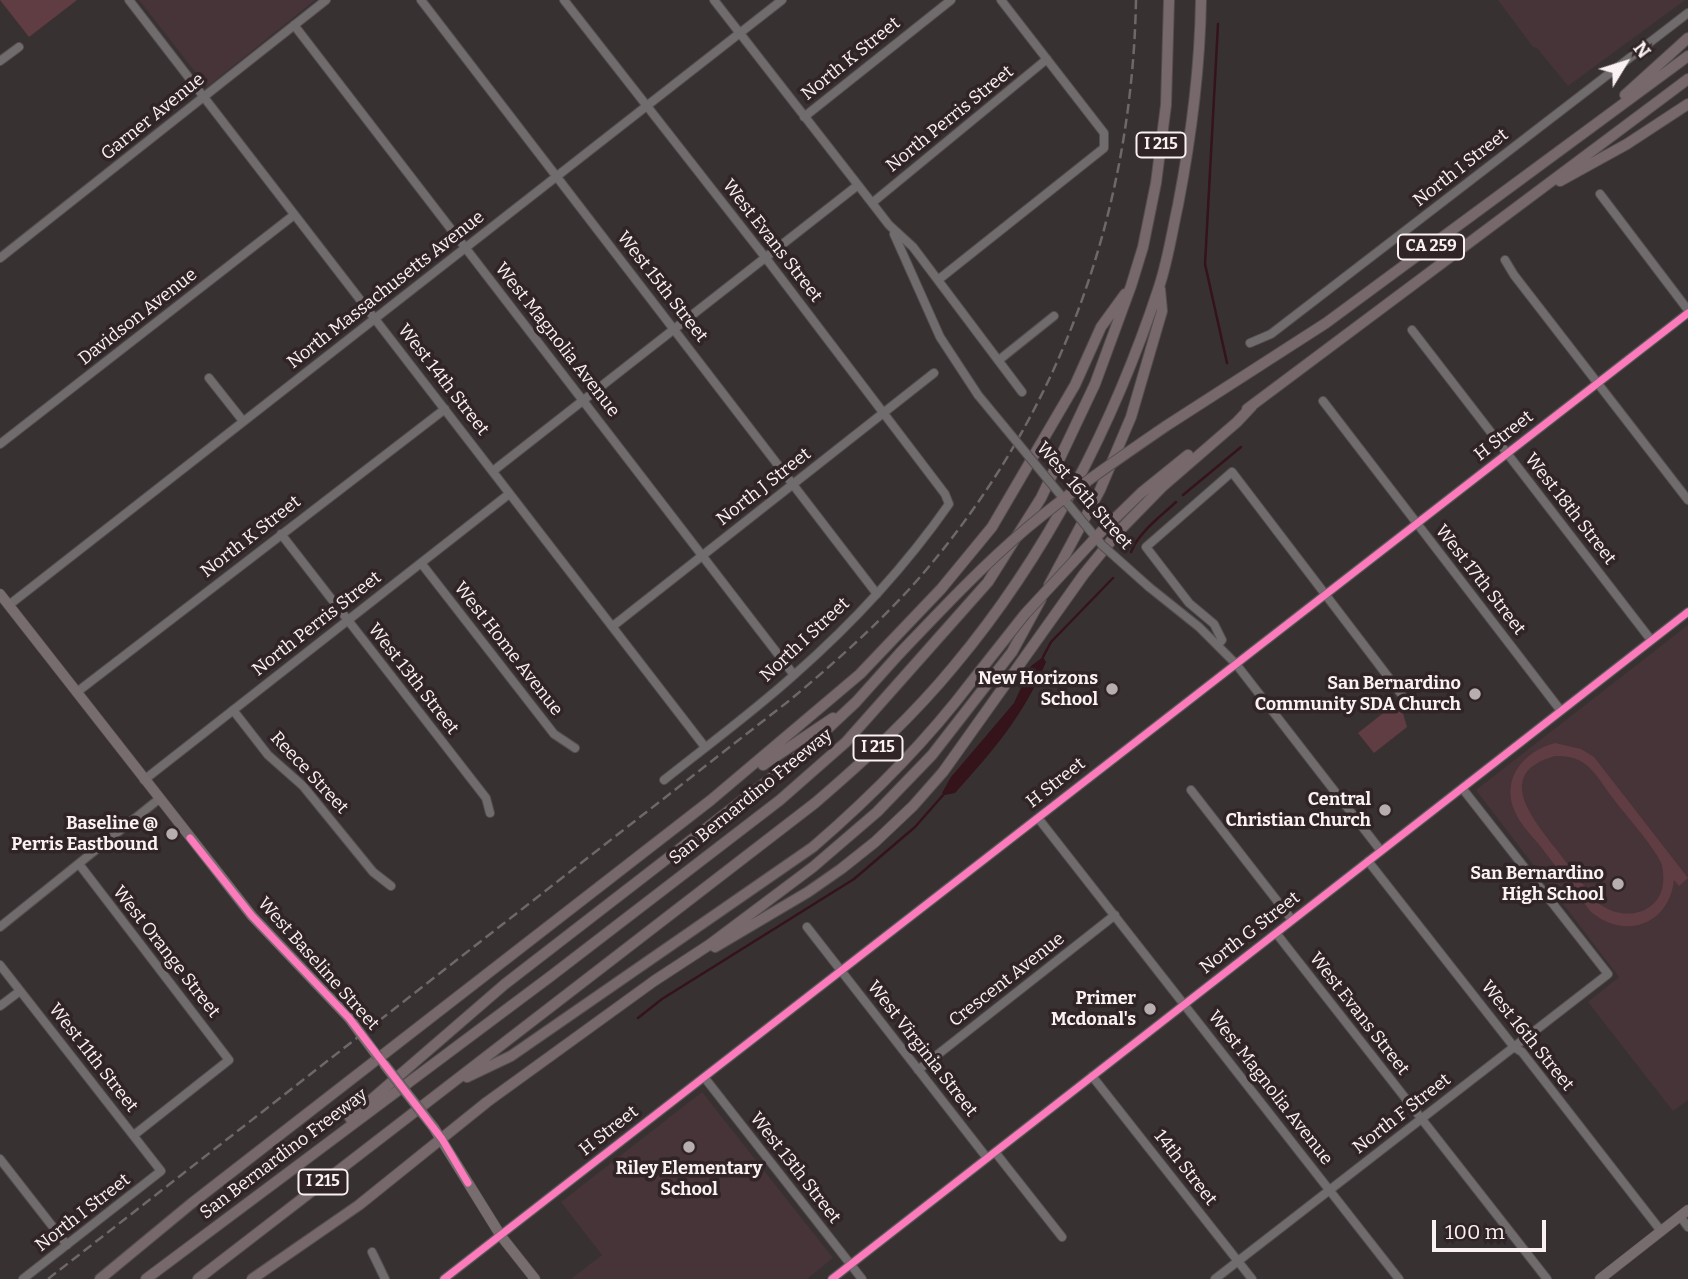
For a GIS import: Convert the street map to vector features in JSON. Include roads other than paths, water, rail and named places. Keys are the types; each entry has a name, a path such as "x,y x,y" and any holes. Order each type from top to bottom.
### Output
{"highway":[{"name":"San Bernardino Freeway","path":"146,1279 780,800 846,742 988,582 1041,498 1095,384 1131,286 1143,247 1156,183 1166,105 1169,0"},
{"name":"I 215","path":"198,1279 815,803 866,759 938,684 996,612 1042,543 1095,447 1159,286 1172,237 1188,146 1201,0"},
{"path":"1593,126 1688,38"},
{"name":"CA 259","path":"856,702 953,598 1026,529 1091,478 1166,426 1326,323 1688,56"},
{"name":"CA 259","path":"1252,406 1688,79"},
{"path":"1527,199 1627,144 1688,104"},
{"path":"100,1279 378,1057 712,800 848,686 968,559 1003,510 1075,385 1101,327 1131,286"},
{"path":"252,1279 359,1205 543,1062 709,945 813,867 877,812 932,755 1012,652 1100,490 1131,417 1162,311 1159,286"},
{"path":"709,945 717,947 819,884 875,842 913,806 943,772 1084,574 1119,531 1161,487 1240,420 1252,406"},
{"path":"449,1085 510,1056 813,847 859,807 914,751 1025,614 1101,532 1152,484 1233,417 1252,406"},
{"path":"712,800 856,702"},
{"path":"284,1175 505,984 762,787 816,742 856,702"}],"main road":[{"name":"West Baseline Street","path":"0,594 252,916 349,1018 442,1139 501,1236 535,1279"},
{"path":"1600,1279 1684,1213"}],"street":[{"name":"West 14th Street","path":"129,0 705,747"},
{"name":"Garner Avenue","path":"0,258 326,0"},
{"name":"West 15th Street","path":"421,0 877,594"},
{"name":"West Evans Street","path":"565,0 884,413 945,494 949,504"},
{"name":"West 16th Street","path":"714,0 872,203 913,247 1023,392"},
{"name":"North Massachusetts Avenue","path":"9,605 782,0"},
{"name":"North K Street","path":"804,117 951,0"},
{"path":"938,280 1104,148 1104,133 1001,0"},
{"name":"North I Street","path":"1250,342 1271,334 1688,13"},
{"name":"West Magnolia Avenue","path":"294,25 794,675"},
{"path":"0,61 19,47"},
{"name":"North Perris Street","path":"872,203 1047,59"},
{"path":"493,471 858,185"},
{"path":"1600,194 1688,312"},
{"name":"Davidson Avenue","path":"0,444 295,215"},
{"name":"West 16th Street","path":"890,225 940,337 978,395 1102,545 1199,627 1236,664 1381,851"},
{"path":"1505,260 1688,500"},
{"name":"H Street","path":"444,1279 1688,312"},
{"path":"999,360 1054,316"},
{"name":"West 18th Street","path":"1412,330 1651,640"},
{"name":"North J Street","path":"613,626 934,373"},
{"path":"209,378 243,421"},
{"name":"West 17th Street","path":"1323,401 1561,710"},
{"name":"North K Street","path":"78,692 445,408"},
{"path":"1218,645 1222,640 1214,624 1189,603 1146,547 1232,472 1402,695"},
{"name":"North Perris Street","path":"144,780 509,494"},
{"name":"North I Street","path":"664,780 794,675 877,594 919,547 949,504"},
{"name":"West 13th Street","path":"281,534 486,798 490,813"},
{"name":"West Home Avenue","path":"421,563 554,734 575,748"},
{"name":"North G Street","path":"832,1279 1688,612"},
{"name":"Reece Street","path":"233,710 268,755 303,786 373,872 391,886"},
{"name":"North F Street","path":"1215,1279 1608,974 1462,788"},
{"path":"1191,790 1292,920"},
{"path":"0,927 159,799"},
{"name":"West Magnolia Avenue","path":"1038,818 1399,1279"},
{"name":"West 16th Street","path":"1368,861 1514,1047 1522,1052 1661,1231"},
{"name":"West Orange Street","path":"79,864 229,1060 134,1135"},
{"name":"Crescent Avenue","path":"918,1070 1115,915"},
{"name":"West Virginia Street","path":"807,927 987,1158"},
{"name":"West Evans Street","path":"1276,933 1546,1279"},
{"name":"West 11th Street","path":"0,965 161,1171"},
{"path":"0,1006 20,991"},
{"name":"14th Street","path":"1092,1076 1252,1279"},
{"name":"West 13th Street","path":"704,1077 862,1279"},
{"path":"995,1152 1062,1237"},
{"path":"0,1159 67,1245"},
{"name":"North I Street","path":"23,1279 161,1171"},
{"path":"1684,1213 1688,1227"},
{"path":"372,1252 385,1279"}],"waterway":[{"path":"1218,24 1205,264 1227,363"},
{"path":"1183,495 1241,447"},
{"path":"1131,552 1145,531 1176,502"},
{"path":"1043,657 1051,642 1113,578"},
{"path":"638,1018 662,999 854,879 915,827 944,794"}],"railway":[{"path":"48,1279 790,700 853,645 913,585 964,522 1008,455 1046,385 1077,312 1102,237 1120,160 1131,80 1136,0"}],"place":[{"name":"New Horizons School","path":"1112,689"},
{"name":"San Bernardino Community SDA Church","path":"1475,694"},
{"name":"Central Christian Church","path":"1385,810"},
{"name":"Baseline @ Perris Eastbound","path":"172,834"},
{"name":"San Bernardino High School","path":"1618,884"},
{"name":"Primer Mcdonal's","path":"1150,1009"},
{"name":"Riley Elementary School","path":"689,1147"}]}
